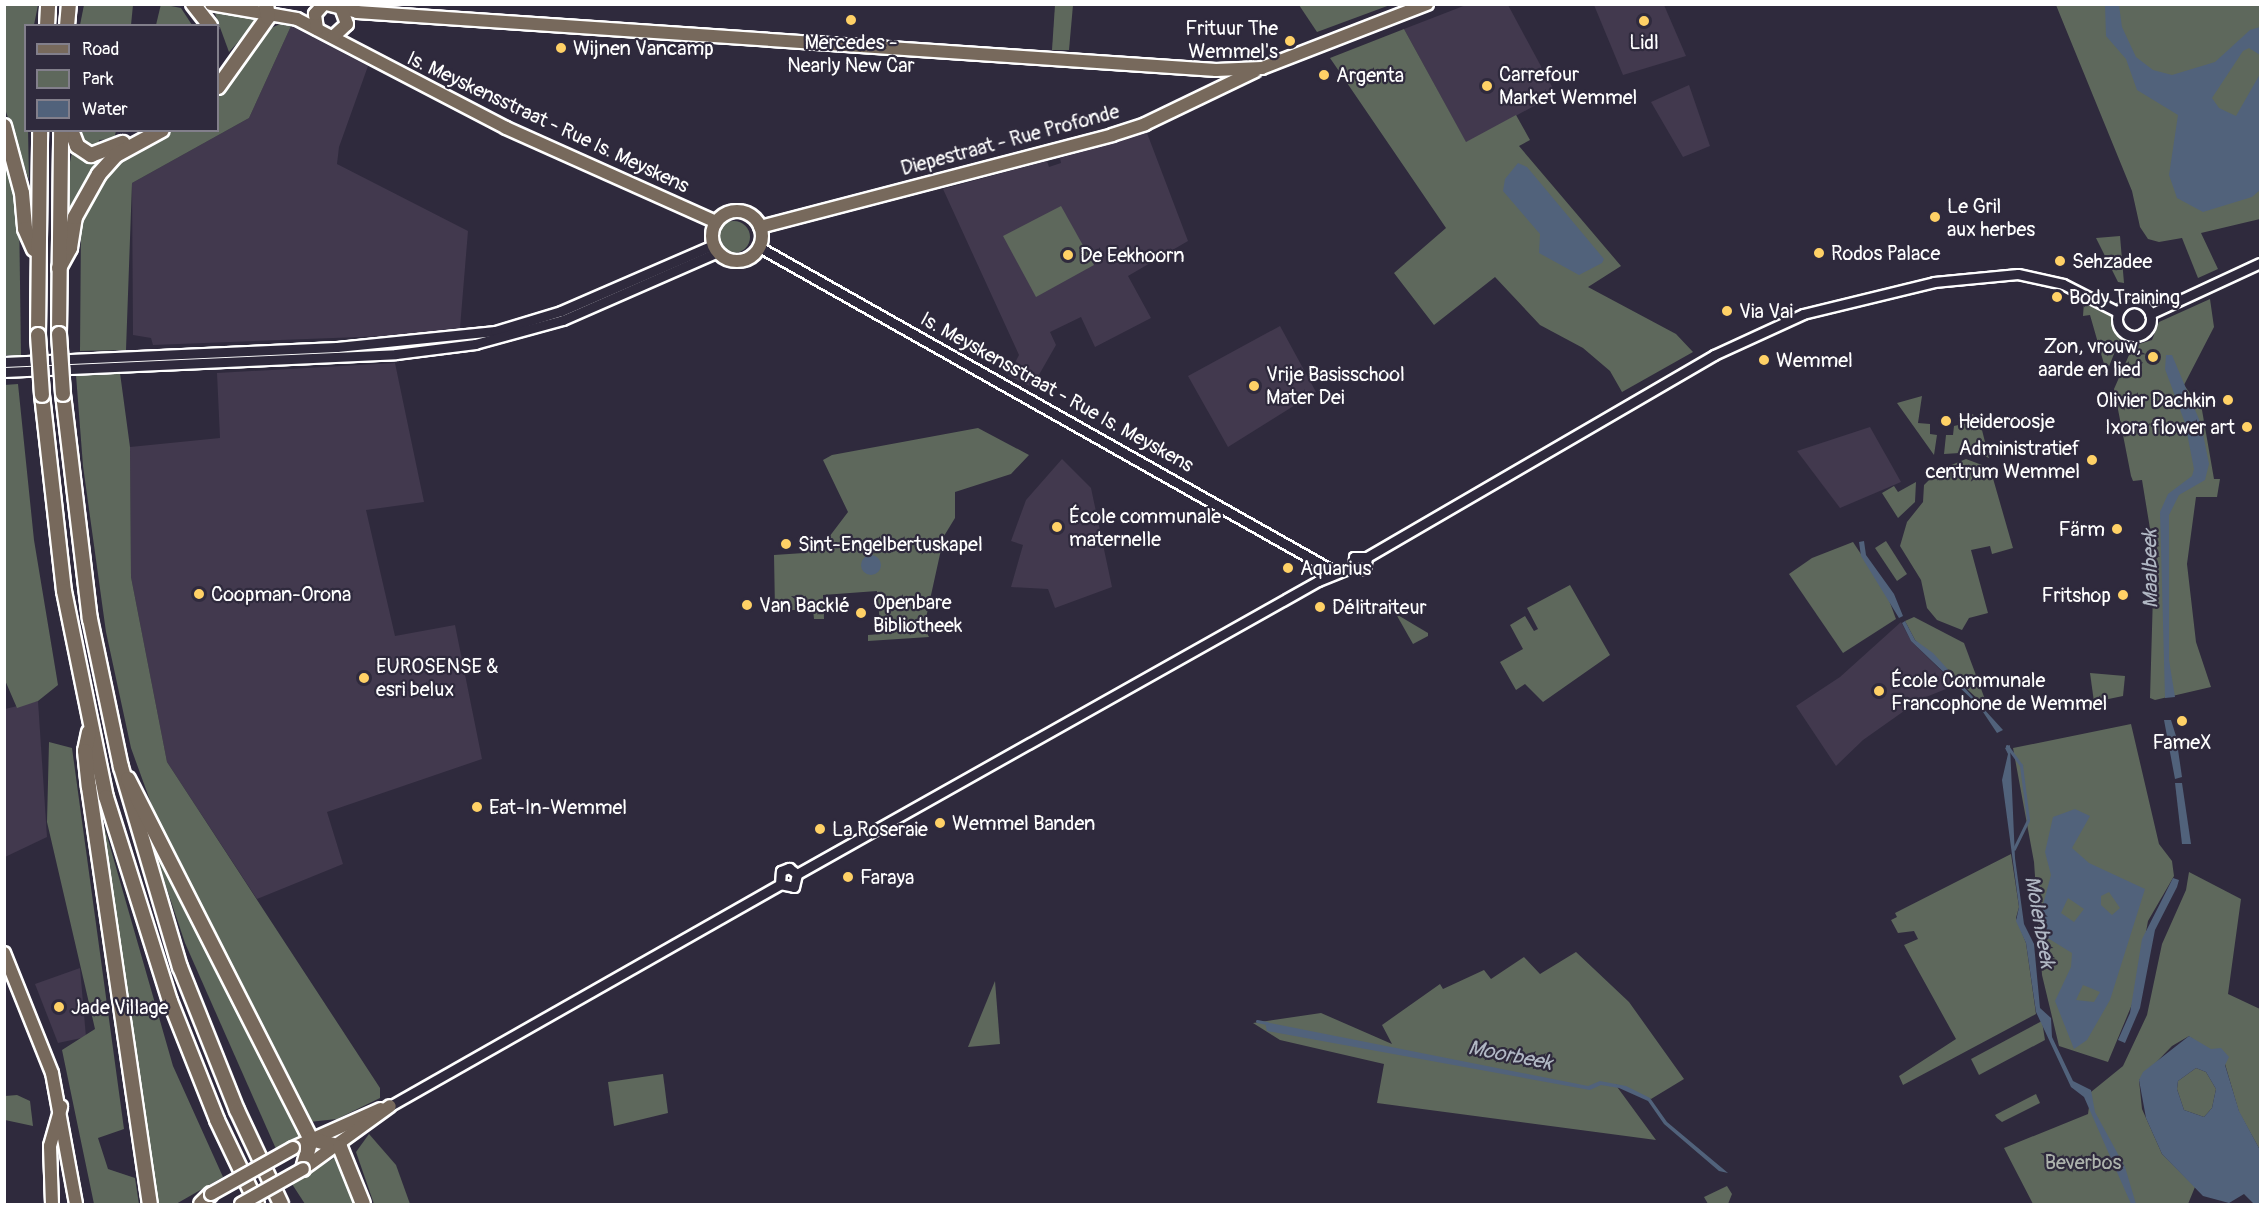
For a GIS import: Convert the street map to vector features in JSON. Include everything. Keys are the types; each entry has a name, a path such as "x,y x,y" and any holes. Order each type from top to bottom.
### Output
{"highway":[{"path":"46,24 48,4"},
{"path":"193,4 208,24"},
{"path":"67,24 69,6"},
{"path":"219,85 268,9"},
{"path":"4,126 22,193 25,229 36,254"},
{"path":"40,132 36,254 42,395 64,591 90,728 116,830 170,1001 217,1120 257,1204"},
{"path":"61,132 59,334 63,394 90,618 121,767 180,967 237,1110 282,1204"},
{"path":"72,132 81,151 98,155 142,132"},
{"path":"58,270 70,248 75,217 99,174 116,155 158,132"},
{"path":"90,728 85,751 87,775 150,1204"},
{"path":"121,767 311,1139 303,1169"},
{"path":"311,1139 340,1147 363,1204"},
{"path":"201,1204 211,1194"}],"main road":[{"name":"Is. Meyskensstraat - Rue Is. Meyskens","path":"211,4 268,9 285,15 333,37 506,128 716,222"},
{"path":"317,29 315,14 326,4 342,10 1201,70 1262,68"},
{"name":"Diepestraat - Rue Profonde","path":"760,227 1123,131 1262,68 1427,4"},
{"path":"333,37 347,24 342,10"},
{"path":"739,211 760,227 759,247 738,261 715,249 716,222 739,211"},
{"path":"4,953 39,1033 61,1106 76,1204"},
{"path":"52,1204 50,1146 61,1106"},
{"path":"190,1204 311,1139 390,1106"},
{"path":"241,1204 340,1147 390,1106"}],"street":[{"name":"Is. Meyskensstraat - Rue Is. Meyskens","path":"759,247 1335,572"},
{"path":"4,372 21,366 348,347 495,331 561,311 715,249"},
{"path":"2118,312 2119,327 2133,336 2145,332 2150,314 2260,263"},
{"path":"390,1106 780,884 781,871 789,868 797,874 1335,572 1353,567 1365,570 1366,557 1714,355 1803,314 1934,282 2018,274 2063,284 2118,312"},
{"path":"2118,312 2133,303 2150,314"},
{"path":"4,362 21,366"}],"shaded area":[{"path":"1466,5 1508,5 1556,94 1466,143 1404,29"},
{"path":"1594,5 1664,5 1686,56 1623,75"},
{"path":"291,26 368,66 339,147 337,164 468,231 460,328 386,336 153,345 151,338 133,335 132,183 249,118"},
{"path":"1689,85 1710,146 1683,157 1651,102"},
{"name":"De Eekhoorn","path":"1147,133 1188,241 1128,276 1151,318 1095,347 1081,317 1050,332 1056,345 1032,387 1008,376 1019,355 943,189 1047,161 1049,167 1061,163 1060,158"},
{"name":"Vrije Basisschool Mater Dei","path":"1280,326 1316,392 1228,447 1188,376"},
{"path":"395,363 424,502 366,510 395,636 455,625 482,759 327,812 343,864 257,899 167,762 131,577 130,447 220,438 217,373"},
{"path":"1870,427 1901,482 1840,508 1797,451"},
{"name":"École communale maternelle","path":"1062,459 1091,488 1112,587 1055,608 1048,589 1011,587 1023,545 1011,541 1026,500"},
{"name":"École Communale Francophone de Wemmel","path":"1901,622 1911,641 1956,685 1921,699 1863,740 1836,766 1796,706 1840,677"},
{"path":"38,701 47,837 5,857 5,709"},
{"path":"80,968 86,1037 58,1043 35,984"}],"green space":[{"path":"161,4 181,8 191,24 156,24"},
{"path":"5,5 38,5 34,24 24,24 24,132 28,132 29,180 5,109"},
{"path":"84,5 133,5 131,24 80,24"},
{"path":"1055,5 1073,5 1069,50 1052,50"},
{"path":"1299,5 1390,5 1317,32"},
{"path":"2056,5 2260,5 2260,219 2201,233 2218,269 2198,278 2182,238 2159,242 2148,239 2140,227 2132,191"},
{"path":"214,11 258,16 258,20 229,52"},
{"path":"284,22 291,26 249,118 132,183 126,350 80,351 81,224 111,166 169,132 219,132 219,95 238,63 263,32"},
{"path":"1404,29 1466,142 1516,115 1530,140 1519,146 1621,266 1588,287 1676,334 1693,352 1622,392 1610,371 1583,348 1540,325 1495,277 1434,325 1394,273 1446,228 1330,58"},
{"path":"76,132 116,132 114,139 99,140 100,151 87,150"},
{"path":"4,140 19,210 21,355 5,355"},
{"path":"73,147 104,159 68,216 68,172"},
{"path":"1061,206 1094,265 1036,297 1003,236"},
{"path":"734,221 745,226 750,237 745,248 734,253 723,248 718,237 723,226"},
{"path":"2120,236 2124,283 2118,282 2096,238"},
{"path":"2210,299 2214,327 2184,385 2202,410 2214,479 2220,479 2217,497 2196,497 2187,564 2196,642 2211,687 2155,700 2150,698 2153,594 2146,550 2153,547 2142,480 2133,481 2131,476 2114,389 2133,346 2152,340 2159,322"},
{"path":"2084,301 2110,314 2120,339 2106,374 2098,367 2104,364 2090,315 2083,316"},
{"path":"120,373 130,447 131,577 167,762 380,1088 380,1098 337,1119 309,1122 169,853 131,748 106,632 83,466 76,375"},
{"path":"18,384 34,540 58,685 38,701 17,708 4,678 4,385"},
{"path":"1922,396 1918,423 1930,424 1930,434 1937,435 1934,455 1897,403"},
{"path":"1972,414 1979,418 1989,458 1975,452 1944,454 1946,435 1953,435 1954,426 1972,422"},
{"path":"978,428 1029,455 1011,474 955,492 955,518 944,536 924,627 929,637 868,641 868,635 881,634 877,591 823,595 824,619 814,619 813,609 775,611 774,555 804,553 813,542 823,545 848,512 823,460 832,455"},
{"path":"1966,459 1990,468 2013,548 1992,554 1990,546 1971,550 1988,613 1969,618 1962,630 1937,620 1927,608 1921,580 1900,546 1907,522 1923,502 1924,485 1939,470"},
{"path":"1916,482 1915,502 1898,518 1882,493 1894,486 1898,492"},
{"path":"1886,541 1907,574 1897,581 1875,548"},
{"path":"1853,542 1886,592 1896,619 1843,653 1789,574 1812,558"},
{"path":"1570,585 1610,655 1543,702 1525,684 1516,690 1500,662 1523,649 1510,625 1525,616 1534,631 1538,629 1527,608"},
{"path":"1396,614 1428,633 1428,636 1413,644"},
{"path":"1914,617 1964,643 1986,702 1983,704 1915,640 1905,621"},
{"path":"2090,673 2125,676 2123,696 2094,702"},
{"path":"2131,724 2159,844 2172,861 2174,876 2148,921 2133,1002 2108,1062 2059,1046 2042,975 2034,862 2013,748"},
{"path":"49,742 72,748 124,1129 98,1138 108,1169 135,1178 139,1204 94,1204 62,1050 95,1029 47,822"},
{"path":"97,801 173,1066 223,1177 176,1204 156,1204"},
{"path":"143,818 301,1135 276,1149 185,943"},
{"path":"2011,854 2019,907 2016,918 2026,943 2036,1014 1903,1085 1899,1076 1956,1039 1904,945 1918,939 1914,931 1898,933 1891,920 1897,917 1895,913"},
{"name":"Beverbos","path":"2189,872 2241,899 2228,994 2260,1009 2260,1150 2239,1112 2225,1064 2189,1036 2172,1046 2139,1080 2142,1109 2162,1154 2195,1187 2188,1204 2033,1204 2004,1148 2088,1114 2091,1092 2123,1066 2147,1015 2162,944 2186,890"},
{"path":"1576,952 1629,1002 1684,1079 1651,1099 1615,1084 1656,1140 1377,1103 1384,1064 1280,1040 1253,1023 1321,1013 1392,1044 1382,1025 1440,984 1443,989 1484,970 1491,979 1524,957 1540,974"},
{"path":"995,981 1000,1044 968,1047"},
{"path":"2042,1021 2045,1040 1979,1075 1971,1059"},
{"path":"2196,1068 2206,1072 2216,1089 2212,1108 2204,1117 2184,1110 2177,1089 2178,1081"},
{"path":"663,1074 668,1113 614,1126 608,1082"},
{"path":"2036,1094 2040,1103 2002,1122 1995,1115"},
{"path":"17,1095 30,1101 33,1126 5,1120 5,1096"},
{"path":"369,1134 396,1165 410,1204 374,1204 356,1152"},
{"path":"339,1155 357,1204 305,1204 292,1184"},
{"path":"1727,1186 1732,1194 1728,1204 1708,1204 1704,1197"}],"water":[{"path":"2105,5 2119,5 2122,27 2136,57 2153,70 2172,75 2215,62 2250,30 2260,27 2260,55 2249,48 2243,51 2212,98 2219,108 2236,116 2260,74 2260,190 2252,197 2203,212 2177,198 2169,175 2178,115 2137,90 2126,59 2106,36"},
{"path":"1518,163 1527,167 1604,259 1602,263 1579,275 1539,253 1540,234 1503,191 1505,179"},
{"path":"2166,355 2172,355 2201,424 2209,464 2205,480 2179,495 2169,515 2169,660 2175,697 2165,698 2160,512 2168,494 2192,476 2194,469 2185,423 2165,369"},
{"path":"1864,541 1866,555 1894,594 1903,616 1899,618 1861,556 1859,542"},
{"path":"871,555 878,558 881,565 878,572 871,575 864,572 861,565 864,558"},
{"path":"1905,621 1915,640 1933,653 2003,730 1997,733 1979,706 1911,641 1902,623"},
{"path":"2164,720 2171,720 2176,736 2182,777 2175,779"},
{"path":"2010,745 2015,858 2024,924 2034,944 2040,1008 2051,1018 2052,1037 2073,1081 2091,1090 2095,1112 2125,1167 2136,1204 2131,1204 2084,1097 2071,1087 2036,1012 2026,943 2016,921 2019,907 2002,780 2008,754 2005,748"},
{"path":"2175,783 2182,783 2191,844 2182,844"},
{"path":"2075,809 2090,816 2072,848 2089,863 2145,889 2110,1000 2087,1040 2074,1049 2055,1001 2071,967 2072,953 2046,937 2041,912 2051,875 2045,852 2053,817","holes":["2109,892 2120,908 2112,915 2101,905 2101,896","2068,898 2084,909 2074,922 2061,913","2083,985 2100,992 2094,1002 2076,1000"]},
{"path":"2173,878 2179,880 2177,887 2155,930 2140,1008 2125,1043 2118,1040 2130,1013 2142,939"},
{"path":"1265,1022 1588,1086 1600,1081 1626,1086 1650,1098 1667,1122 1728,1173 1719,1171 1664,1124 1648,1101 1619,1088 1601,1085 1590,1090 1267,1031"},
{"path":"2189,1036 2211,1049 2221,1048 2229,1057 2225,1065 2239,1111 2260,1150 2260,1204 2254,1204 2244,1194 2229,1203 2203,1196 2162,1154 2146,1118 2139,1080 2143,1072","holes":["2196,1068 2206,1072 2216,1089 2212,1108 2204,1117 2184,1110 2177,1089 2178,1081"]}],"waterway":[{"name":"Molenbeek","path":"2007,746 2021,765 2028,820 2014,849"},
{"name":"Moorbeek","path":"1257,1021 1267,1023"}],"place":[{"name":"Mercedes - Nearly New Car","path":"851,20"},
{"name":"Lidl","path":"1644,21"},
{"name":"Frituur The Wemmel's","path":"1290,41"},
{"name":"Wijnen Vancamp","path":"561,48"},
{"name":"Argenta","path":"1324,75"},
{"name":"Carrefour Market Wemmel","path":"1487,86"},
{"name":"Le Gril aux herbes","path":"1935,217"},
{"name":"Rodos Palace","path":"1819,253"},
{"name":"De Eekhoorn","path":"1068,255"},
{"name":"Sehzadee","path":"2060,261"},
{"name":"Body Training","path":"2057,297"},
{"name":"Via Vai","path":"1727,311"},
{"name":"Zon, vrouw, aarde en lied","path":"2153,357"},
{"name":"Wemmel","path":"1764,360"},
{"name":"Vrije Basisschool Mater Dei","path":"1254,386"},
{"name":"Olivier Dachkin","path":"2228,400"},
{"name":"Heideroosje","path":"1946,421"},
{"name":"Ixora flower art","path":"2247,427"},
{"name":"Administratief centrum Wemmel","path":"2092,460"},
{"name":"École communale maternelle","path":"1057,527"},
{"name":"Färm","path":"2117,529"},
{"name":"Sint-Engelbertuskapel","path":"786,544"},
{"name":"Aquarius","path":"1288,568"},
{"name":"Coopman-Orona","path":"199,594"},
{"name":"Fritshop","path":"2123,595"},
{"name":"Van Backlé","path":"747,605"},
{"name":"Délitraiteur","path":"1320,607"},
{"name":"Openbare Bibliotheek","path":"861,613"},
{"name":"EUROSENSE & esri belux","path":"364,678"},
{"name":"École Communale Francophone de Wemmel","path":"1879,691"},
{"name":"FameX","path":"2182,721"},
{"name":"Eat-In-Wemmel","path":"477,807"},
{"name":"Wemmel Banden","path":"940,823"},
{"name":"La Roseraie","path":"820,829"},
{"name":"Faraya","path":"848,877"},
{"name":"Jade Village","path":"59,1007"}],"water label":[{"name":"Maalbeek","path":"2151,569"}]}
